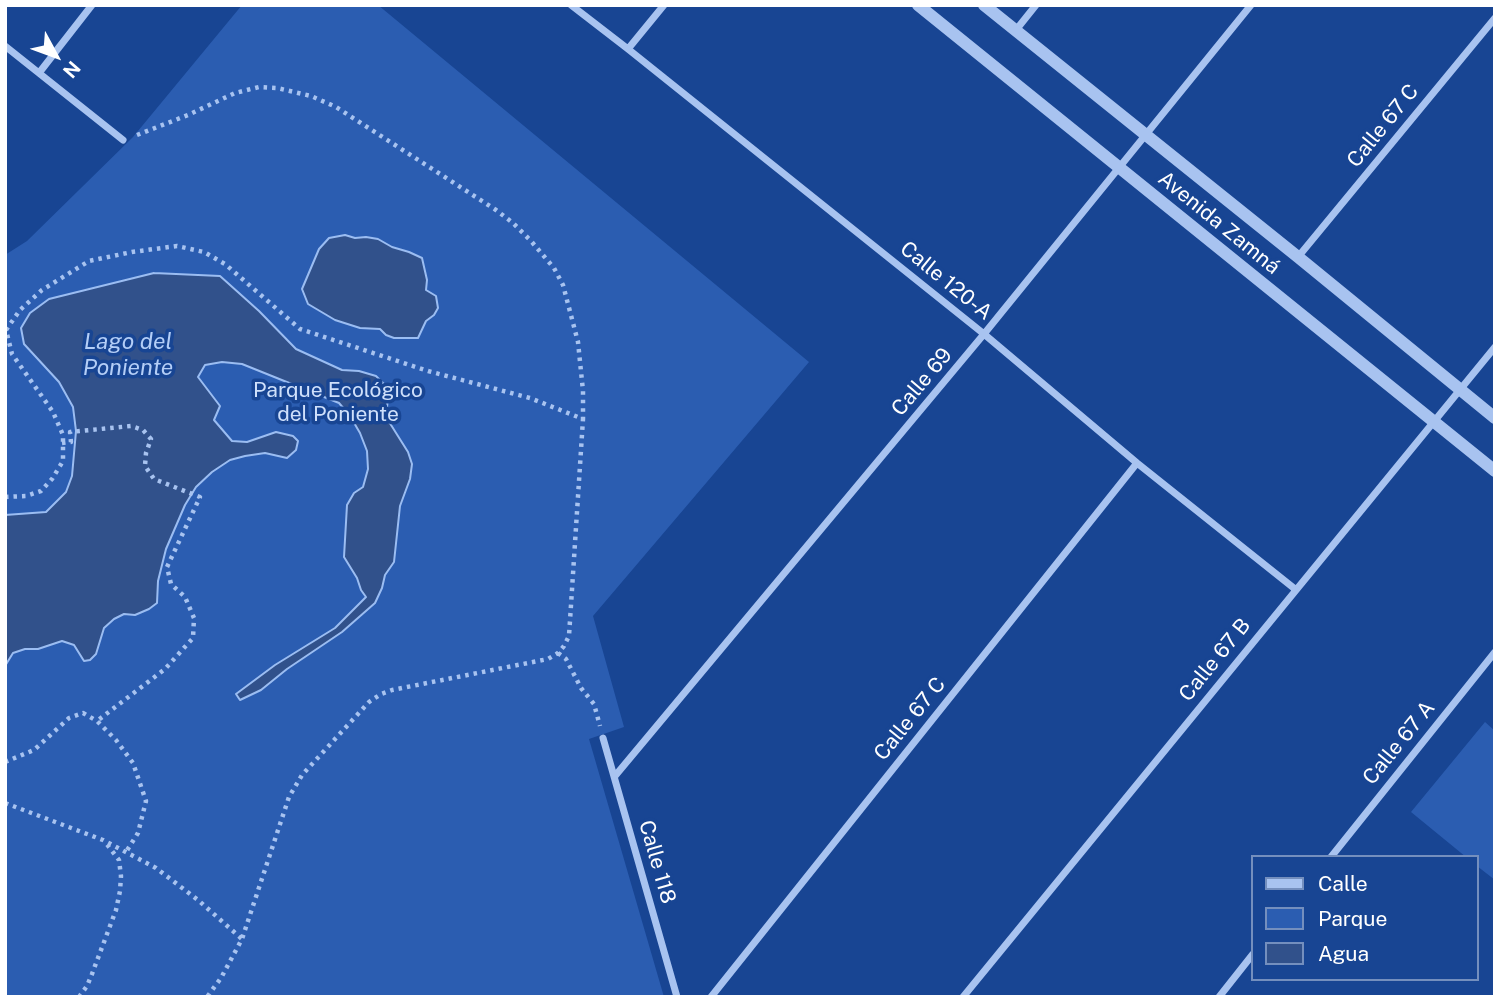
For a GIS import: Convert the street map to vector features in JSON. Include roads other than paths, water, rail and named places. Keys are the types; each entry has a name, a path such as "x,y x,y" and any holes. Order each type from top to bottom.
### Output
{"street":[{"path":"39,73 92,5"},
{"name":"Calle 120-A","path":"571,5 984,334 1137,463 1296,589"},
{"path":"628,48 664,5"},
{"name":"Avenida Zamná","path":"918,5 1495,471"},
{"name":"Avenida Zamná","path":"984,5 1495,418"},
{"path":"1016,30 1036,5"},
{"name":"Calle 69","path":"615,776 984,334 1251,5"},
{"name":"Calle 67 C","path":"1298,257 1495,18"},
{"path":"5,46 123,140"},
{"name":"Calle 67 B","path":"963,997 1495,346"},
{"name":"Calle 67 C","path":"711,997 1137,463"},
{"name":"Calle 67 A","path":"1333,855 1495,652"},
{"name":"Calle 118","path":"603,737 677,997"},
{"path":"1219,997 1252,955"}],"water":[{"path":"345,235 378,239 422,258 427,280 426,290 436,296 438,308 426,321 418,338 394,338 380,329 360,328 335,320 308,304 302,289 319,249 329,238"},
{"name":"Lago del Poniente","path":"154,273 220,276 296,349 342,370 376,376 385,385 388,398 386,417 408,452 412,464 410,479 400,506 394,562 385,575 375,603 342,632 261,690 240,700 236,694 275,665 335,628 366,597 344,557 347,505 354,493 363,487 368,469 367,451 360,433 339,403 242,364 222,362 205,365 198,377 220,406 214,420 232,441 247,442 276,432 293,436 298,441 296,450 287,458 265,453 230,460 196,487 166,549 158,581 157,603 135,615 124,614 114,619 104,628 96,654 90,660 84,661 74,645 62,641 13,653 5,666 5,515 46,512 66,492 72,476 76,431 73,407 59,382 24,344 21,328 30,313 49,299"}],"park label":[{"name":"Parque Ecológico del Poniente","path":"338,403"}]}
